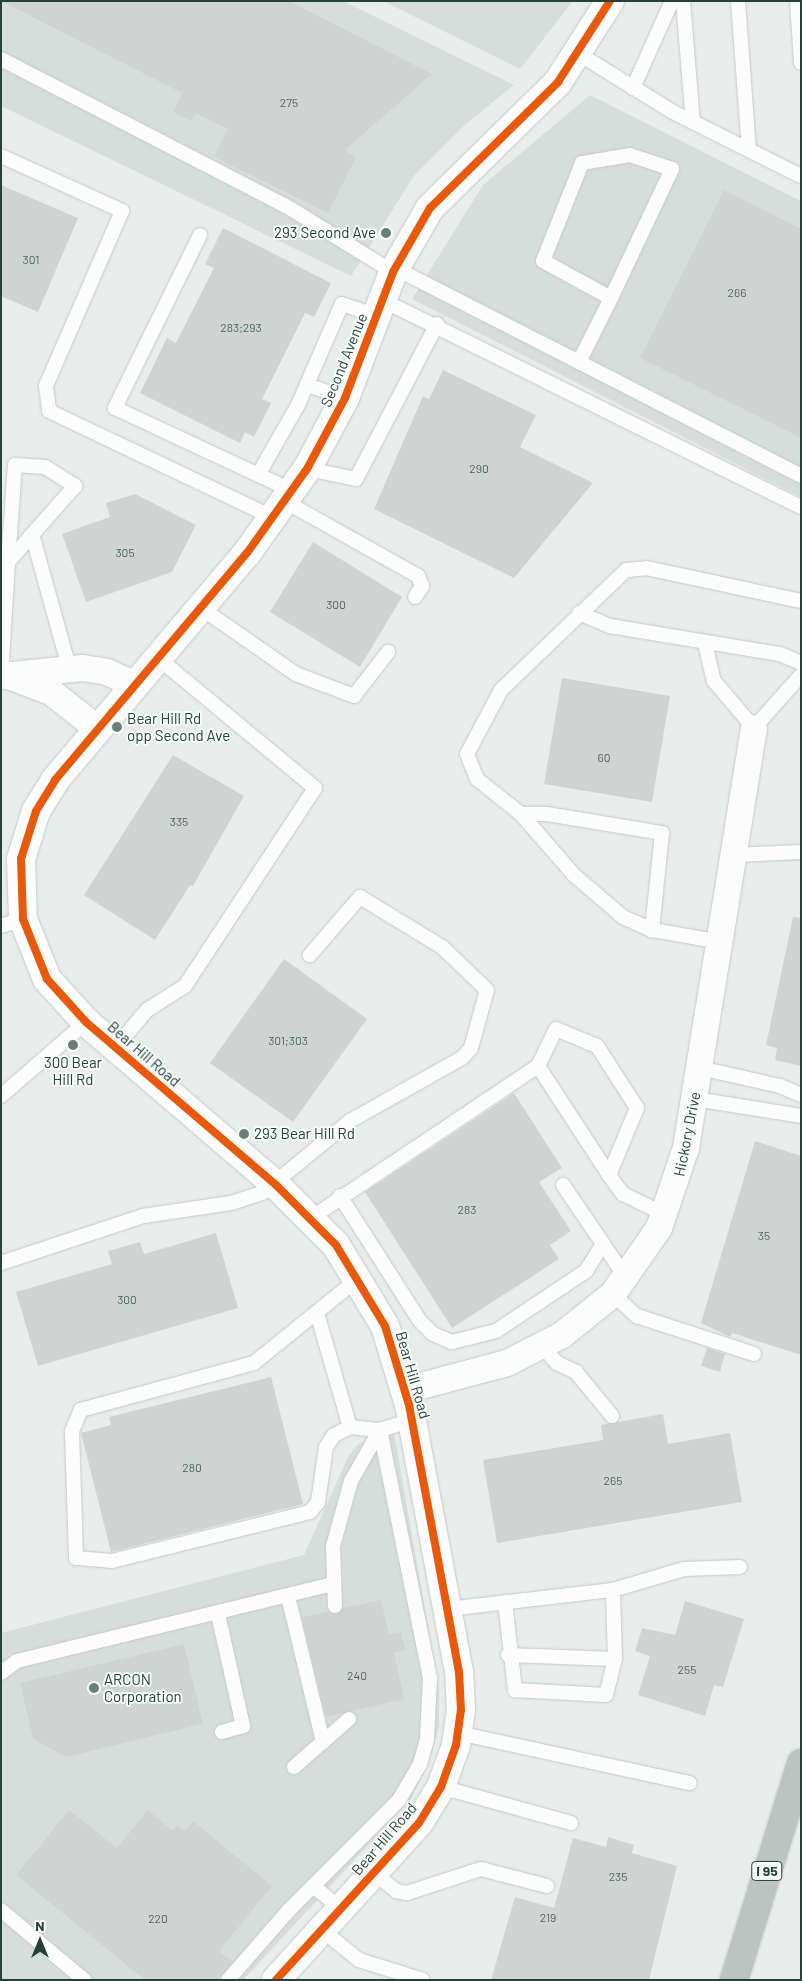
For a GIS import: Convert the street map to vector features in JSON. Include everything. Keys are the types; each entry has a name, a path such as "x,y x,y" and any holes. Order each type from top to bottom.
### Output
{"highway":[{"name":"I 95","path":"734,1980 801,1763"}],"street":[{"name":"Second Avenue","path":"98,729 201,608 290,495 345,398 394,270 439,197 539,102 579,54 610,1"},
{"path":"1,676 69,667 107,672 135,685"},
{"path":"1,676 40,685 98,729"},
{"name":"Hickory Drive","path":"406,1390 486,1371 542,1347 620,1286 666,1215 683,1165 695,1099 754,728"},
{"name":"Bear Hill Road","path":"98,729 48,790 31,823 20,872 12,923 40,968 86,1022 276,1185 311,1218 359,1278 391,1340 406,1390 461,1684 458,1733 441,1787 419,1823 276,1980"}],"lane":[{"path":"633,88 672,1"},
{"path":"684,1 693,122"},
{"path":"738,1 749,150"},
{"path":"797,1 801,63"},
{"path":"579,54 633,88 693,122 801,176"},
{"path":"1,59 286,206 394,270 801,476"},
{"path":"1,156 122,211 46,386 50,411 290,495 356,480 437,324"},
{"path":"579,362 610,298 672,169 630,156 582,163 543,261 610,298"},
{"path":"200,235 115,408 258,475 290,495 418,576 422,586 415,597"},
{"path":"258,475 307,385 342,304 379,308 437,324 801,507"},
{"path":"307,385 345,398"},
{"path":"1,676 8,562 14,465 45,467 75,486 8,562"},
{"path":"32,534 69,667"},
{"path":"721,942 652,930 623,917 584,885 521,814 476,779 467,763 469,746 497,696 620,574 640,567 801,601"},
{"path":"201,608 296,674 354,696 388,652"},
{"path":"579,613 600,624 780,654 801,663"},
{"path":"705,642 712,678 754,728 801,675"},
{"path":"115,1048 146,1010 185,986 315,788 158,658"},
{"path":"521,814 547,814 662,833 652,930"},
{"path":"734,855 801,852"},
{"path":"1,1263 136,1218 240,1201 276,1185 350,1121 462,1058 475,1038 486,990 442,947 360,897 310,955"},
{"path":"1,1096 86,1022"},
{"path":"311,1218 340,1196 538,1066 556,1029 597,1046 637,1108 609,1175"},
{"path":"538,1066 609,1175 629,1200 666,1215"},
{"path":"700,1068 780,1086 801,1095"},
{"path":"695,1099 801,1116"},
{"path":"563,1185 603,1244 620,1286 637,1316 754,1354"},
{"path":"340,1196 420,1321 433,1334 452,1342 496,1331 586,1271 603,1244"},
{"path":"359,1278 264,1357 240,1369 98,1402 80,1410 72,1431 76,1558 112,1561 310,1512 318,1502 326,1447 334,1435 350,1427 380,1430 412,1420"},
{"path":"317,1313 350,1427"},
{"path":"542,1347 557,1363 576,1372 612,1416"},
{"path":"335,1606 331,1554 347,1493 380,1430"},
{"path":"228,1980 314,1886 399,1800 420,1764 430,1725 428,1664 380,1430"},
{"path":"448,1609 613,1590 684,1569 740,1567"},
{"path":"1,1673 17,1661 218,1614 333,1584"},
{"path":"505,1602 508,1654 515,1690 606,1695 615,1659 613,1590"},
{"path":"288,1596 324,1742"},
{"path":"218,1614 243,1726 222,1732"},
{"path":"508,1654 615,1659"},
{"path":"294,1768 349,1719"},
{"path":"458,1733 690,1783"},
{"path":"441,1787 571,1823"},
{"path":"374,1873 396,1891 407,1893 481,1868 547,1886"},
{"path":"314,1886 341,1909"},
{"path":"1,1910 84,1980"},
{"path":"322,1930 359,1960 423,1980"}],"shaded area":[{"path":"1,1 343,1 514,85 467,123 414,176 351,276 1,106"},
{"path":"383,1 573,1 520,69"},
{"path":"590,95 801,201 801,497 412,299 483,185"},
{"path":"394,1432 439,1690 439,1727 428,1764 411,1799 243,1980 1,1980 1,1633 304,1555 348,1457 358,1444"}],"building":[{"path":"1,1 289,1 432,74 345,150 356,157 328,213 214,157 228,129 195,113 191,121 173,112 182,93"},
{"path":"1,185 78,218 38,312 1,296"},
{"path":"724,190 801,229 801,438 640,358"},
{"path":"223,228 331,283 314,317 305,313 262,399 271,403 254,437 245,432 240,443 140,393 167,338 176,343 214,268 205,264"},
{"path":"443,370 536,415 520,447 593,483 514,578 374,509 423,396 429,399"},
{"path":"135,494 196,525 172,572 86,602 62,534 110,517 106,503"},
{"path":"313,542 402,597 360,667 270,612"},
{"path":"562,678 670,696 652,802 544,784"},
{"path":"173,755 244,796 193,886 190,885 155,940 84,895"},
{"path":"793,917 801,918 801,1066 775,1060 777,1048 766,1045"},
{"path":"284,959 367,1019 293,1122 210,1063"},
{"path":"514,1093 562,1168 539,1182 571,1231 550,1245 559,1259 452,1328 365,1192"},
{"path":"755,1141 801,1156 801,1355 732,1333 730,1337 701,1323"},
{"path":"216,1233 238,1308 38,1366 16,1292 112,1264 108,1251 140,1242 144,1254"},
{"path":"707,1348 725,1354 720,1372 701,1366"},
{"path":"271,1377 303,1504 111,1552 81,1433 111,1425 109,1417"},
{"path":"663,1414 668,1444 730,1433 742,1502 497,1543 483,1460 603,1440 601,1425"},
{"path":"381,1600 389,1634 401,1632 405,1650 394,1653 404,1699 326,1717 302,1617 328,1612 336,1615 343,1608"},
{"path":"685,1601 744,1619 723,1687 714,1685 705,1716 638,1695 650,1656 635,1651 642,1628 675,1635"},
{"path":"184,1644 203,1724 66,1757 33,1739 20,1683"},
{"path":"69,1810 117,1848 148,1810 173,1831 177,1825 185,1831 193,1821 272,1886 219,1951 232,1962 219,1980 145,1980 16,1875"},
{"path":"608,1837 634,1845 632,1853 677,1866 649,1980 491,1980 515,1897 554,1908 573,1838 606,1847"}],"cycle path":[{"path":"276,1980 419,1823 441,1787 456,1745 461,1710 459,1672 409,1405 385,1326 336,1245 276,1185 86,1022 47,979 23,919 21,859 36,811 55,780 247,553 307,469 345,398 393,272 430,208 558,82 610,1"}],"place":[{"name":"293 Second Ave","path":"386,233"},
{"name":"Bear Hill Rd opp Second Ave","path":"117,727"},
{"name":"300 Bear Hill Rd","path":"73,1045"},
{"name":"293 Bear Hill Rd","path":"244,1134"},
{"name":"ARCON Corporation","path":"94,1688"}]}
